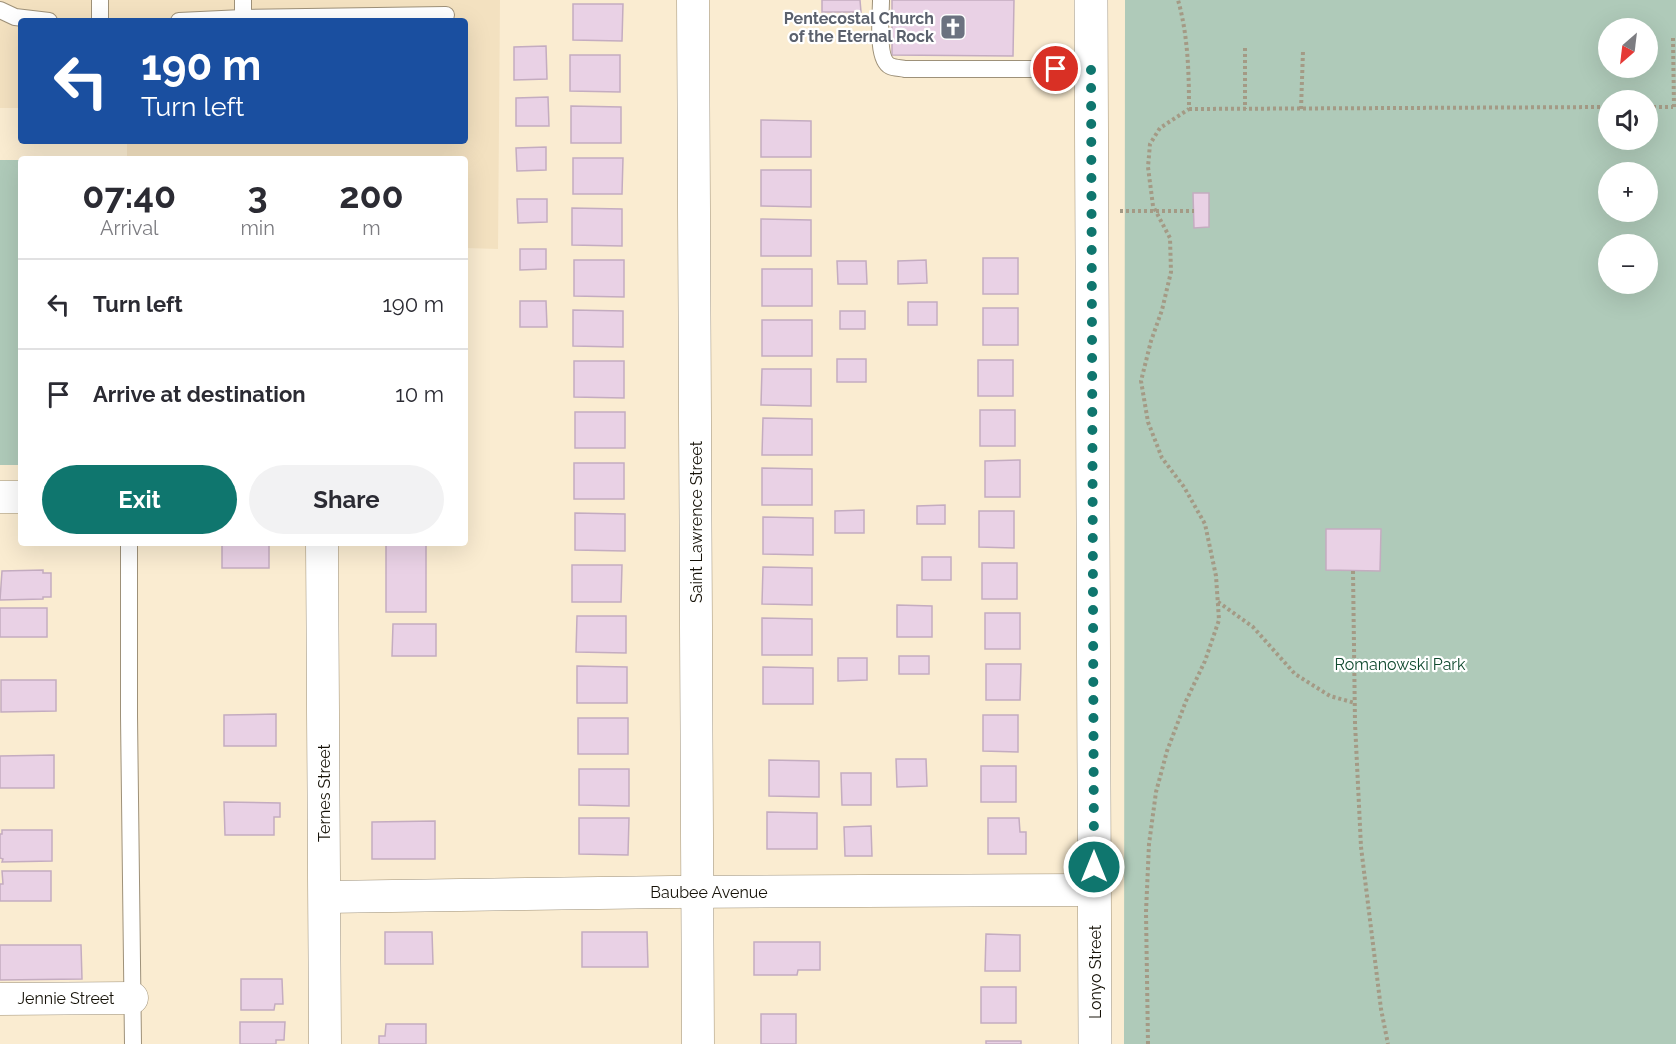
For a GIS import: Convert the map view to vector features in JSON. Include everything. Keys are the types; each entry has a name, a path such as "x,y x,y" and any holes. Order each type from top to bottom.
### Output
{"street":[{"name":"Saint Lawrence Street","path":"693,0 698,1044"},
{"name":"Lonyo Street","path":"1091,0 1095,1044"},
{"path":"0,497 18,497"},
{"name":"Ternes Street","path":"322,546 326,1044"},
{"name":"Baubee Avenue","path":"325,897 1094,890"},
{"name":"Jennie Street","path":"0,999 132,998"}],"lane":[{"path":"100,0 100,18"},
{"path":"243,0 243,18 446,15"},
{"path":"881,0 881,49 889,66 905,69 1091,69"},
{"path":"0,10 24,18"},
{"path":"129,546 133,1044"}],"path":[{"path":"1178,0 1189,69 1190,110"},
{"path":"1658,107 1675,106 1673,38"},
{"path":"1245,48 1245,109"},
{"path":"1301,109 1303,51"},
{"path":"1148,1044 1146,912 1149,844 1156,792 1167,751 1186,701 1205,661 1219,620 1216,576 1205,524 1184,487 1161,458 1148,422 1141,381 1171,272 1170,238 1153,206 1148,167 1150,144 1160,128 1190,110 1598,107"},
{"path":"1092,211 1194,211"},
{"path":"1353,570 1355,704 1361,847 1381,1009 1388,1044"},
{"path":"1218,602 1253,627 1295,674 1330,696 1355,704"}],"shaded area":[{"path":"0,0 500,0 498,249 468,248 468,156 127,156 127,144 468,144 468,18 18,18 18,108 0,108"}],"green space":[{"name":"Romanowski Park","path":"1125,0 1676,0 1676,1044 1124,1044"},
{"path":"0,160 18,160 18,465 0,465"}],"building":[{"path":"822,0 860,0 861,12 822,12"},
{"name":"Pentecostal Church of the Eternal Rock","path":"892,0 1014,0 1013,56 892,55"},
{"path":"573,4 623,4 622,41 573,40"},
{"path":"546,46 547,79 514,80 514,47"},
{"path":"570,55 620,55 620,92 570,91"},
{"path":"548,97 549,126 516,126 516,98"},
{"path":"571,106 621,107 621,143 571,143"},
{"path":"761,120 811,121 811,157 761,157"},
{"path":"546,147 546,170 517,171 516,148"},
{"path":"573,158 623,158 622,194 573,194"},
{"path":"761,170 811,170 811,207 761,206"},
{"path":"1193,193 1209,193 1209,227 1194,228"},
{"path":"517,199 547,199 547,222 518,223"},
{"path":"572,208 622,209 622,246 572,245"},
{"path":"761,219 811,220 811,256 761,256"},
{"path":"520,249 546,249 546,269 520,270"},
{"path":"983,258 1018,258 1018,294 983,294"},
{"path":"574,260 624,260 624,297 574,296"},
{"path":"926,260 927,283 898,284 898,261"},
{"path":"837,261 866,261 867,284 838,284"},
{"path":"762,269 812,269 812,306 762,306"},
{"path":"520,301 546,301 547,327 520,327"},
{"path":"908,302 937,302 937,325 908,325"},
{"path":"983,308 1018,308 1018,345 983,345"},
{"path":"573,310 623,311 623,347 573,346"},
{"path":"840,311 865,311 865,329 840,329"},
{"path":"762,320 812,320 812,356 762,356"},
{"path":"837,359 866,359 866,382 837,382"},
{"path":"978,360 1013,360 1013,396 978,396"},
{"path":"574,361 624,361 624,398 574,397"},
{"path":"762,369 811,369 811,406 761,405"},
{"path":"980,410 1015,410 1015,446 980,446"},
{"path":"575,412 625,412 625,448 575,448"},
{"path":"763,418 812,419 812,455 762,455"},
{"path":"1020,460 1020,497 985,497 985,461"},
{"path":"574,463 624,463 624,499 574,499"},
{"path":"762,468 812,469 812,505 762,505"},
{"path":"945,505 945,524 917,524 917,506"},
{"path":"864,510 864,533 835,533 835,511"},
{"path":"979,511 1014,511 1014,548 979,547"},
{"path":"575,513 625,514 625,551 575,550"},
{"path":"763,517 813,518 813,555 763,554"},
{"path":"1326,529 1381,529 1380,571 1326,570"},
{"path":"222,546 269,546 269,568 222,568"},
{"path":"386,546 426,546 426,612 386,612"},
{"path":"922,557 951,557 951,580 922,580"},
{"path":"982,563 1017,563 1017,599 982,599"},
{"path":"572,565 622,565 621,602 572,602"},
{"path":"763,567 812,568 812,605 762,604"},
{"path":"43,570 43,573 51,573 51,597 0,600 2,571"},
{"path":"897,605 932,606 932,637 897,637"},
{"path":"0,608 47,608 47,637 0,637"},
{"path":"985,613 1020,613 1020,649 985,649"},
{"path":"577,616 626,616 626,653 576,652"},
{"path":"762,618 812,619 812,655 762,655"},
{"path":"393,624 436,624 436,656 392,656"},
{"path":"899,656 929,656 929,674 899,674"},
{"path":"838,658 867,658 867,680 838,681"},
{"path":"986,664 1021,664 1020,700 986,700"},
{"path":"577,666 627,667 627,703 577,703"},
{"path":"763,667 813,668 813,704 763,704"},
{"path":"1,680 56,680 56,711 1,712"},
{"path":"276,714 276,746 224,746 224,715"},
{"path":"983,715 1018,715 1018,752 983,751"},
{"path":"578,718 628,718 628,754 578,754"},
{"path":"54,755 54,788 0,788 0,756"},
{"path":"896,759 926,759 927,786 897,787"},
{"path":"769,760 819,761 819,797 769,796"},
{"path":"981,766 1016,766 1016,802 981,802"},
{"path":"579,769 629,769 629,806 579,805"},
{"path":"841,773 871,773 871,805 842,805"},
{"path":"224,802 280,803 280,817 274,817 274,835 225,835"},
{"path":"767,812 817,813 817,849 767,849"},
{"path":"579,818 629,818 628,855 579,854"},
{"path":"988,818 1019,818 1020,832 1026,832 1026,854 988,854"},
{"path":"435,821 435,859 372,859 372,822"},
{"path":"871,826 872,856 845,856 844,827"},
{"path":"2,830 52,830 52,861 2,862 0,834"},
{"path":"2,871 51,871 51,901 0,901 0,884 3,884"},
{"path":"385,932 432,932 433,964 385,964"},
{"path":"582,932 647,932 648,967 582,967"},
{"path":"986,934 1020,935 1020,971 985,971"},
{"path":"754,942 820,942 820,970 798,970 797,975 754,975"},
{"path":"0,945 81,945 82,979 0,980"},
{"path":"241,979 282,979 283,1004 275,1004 274,1010 241,1010"},
{"path":"981,987 1016,987 1016,1023 981,1023"},
{"path":"761,1014 796,1014 796,1044 761,1044"},
{"path":"240,1022 285,1022 284,1040 276,1040 276,1044 240,1044"},
{"path":"386,1024 426,1024 426,1044 379,1044 379,1036 385,1036"},
{"path":"986,1041 1021,1041 1021,1044 986,1044"}],"place":[{"name":"Pentecostal Church of the Eternal Rock","path":"953,27"}],"route":[{"path":"1056,69 1091,69 1094,867"}]}
